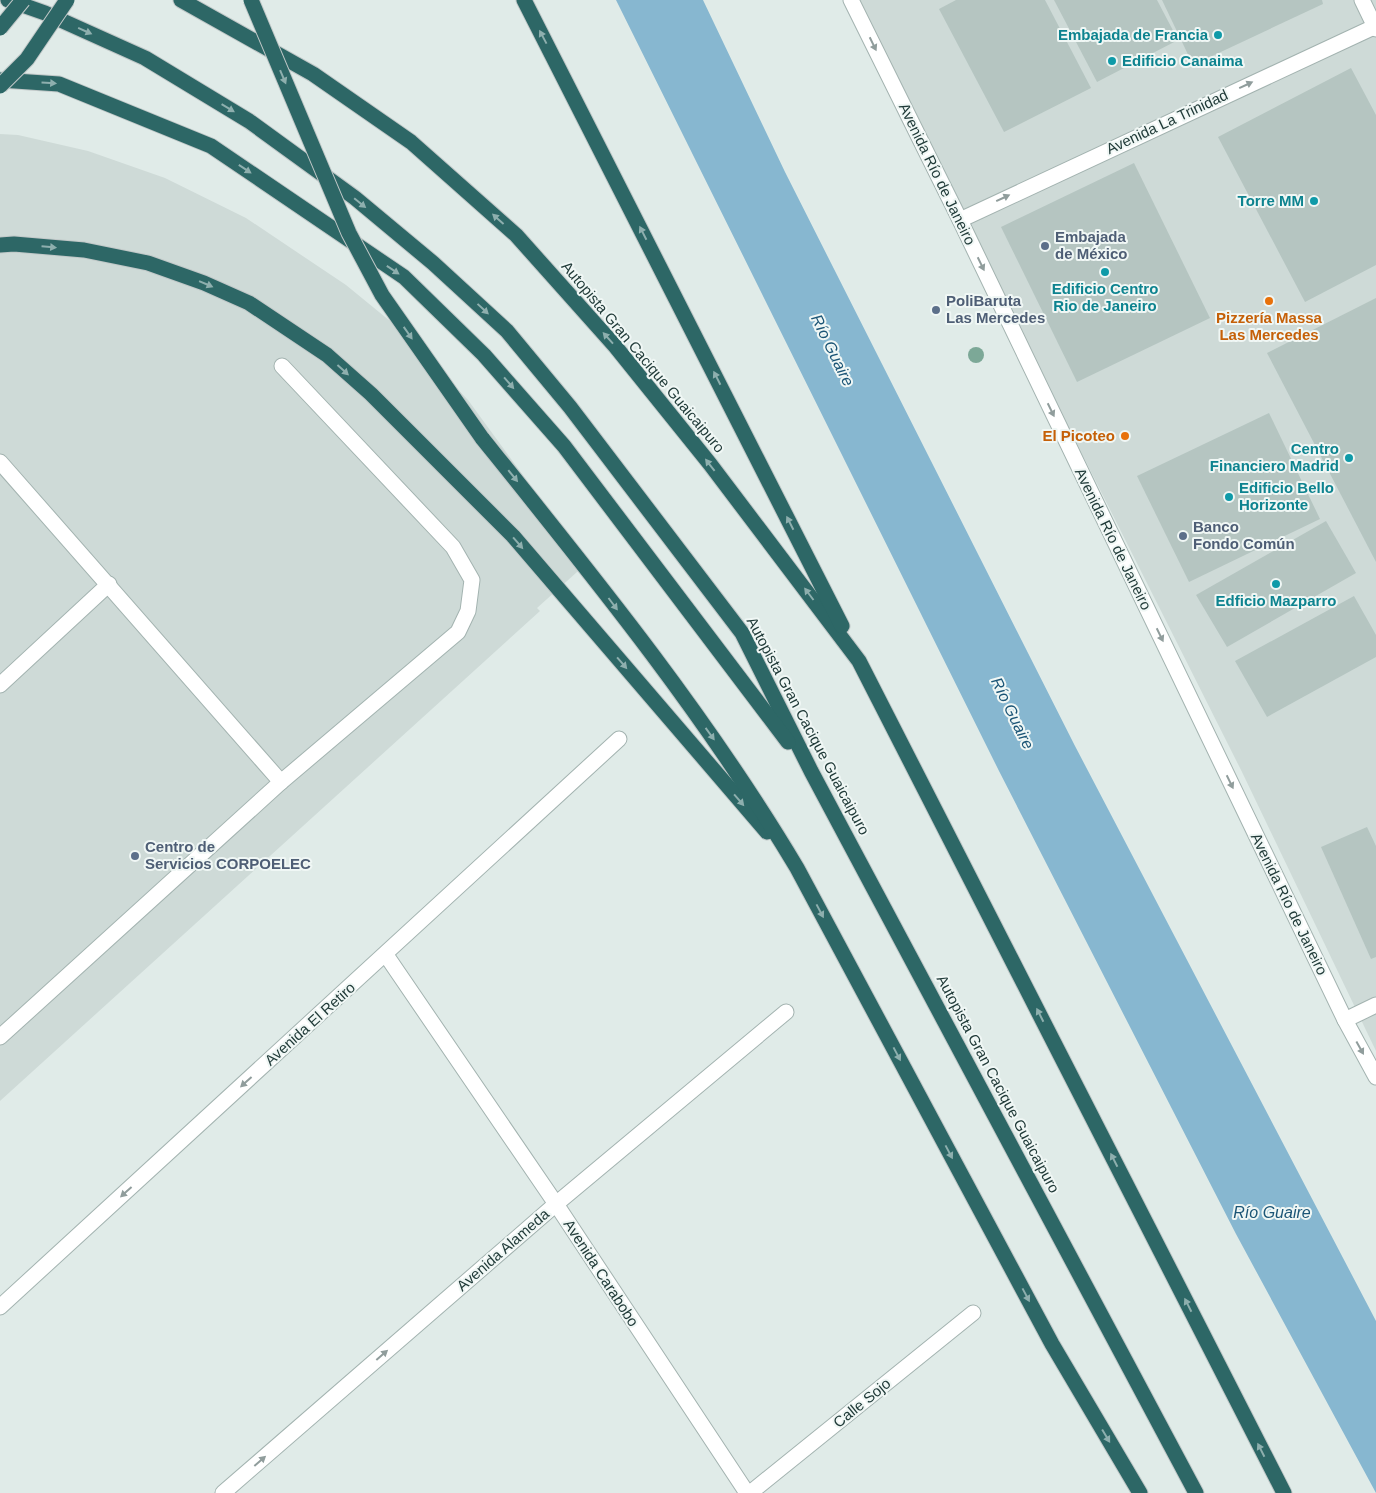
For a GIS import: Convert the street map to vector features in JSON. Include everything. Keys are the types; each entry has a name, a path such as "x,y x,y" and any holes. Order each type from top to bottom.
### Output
{"highway":[{"name":"Autopista Gran Cacique Guaicaipuro","path":"8,0 45,14 145,58 249,121 355,198 433,263 507,331 570,407 742,632 811,772 1196,1493"},
{"path":"0,28 23,0"},
{"path":"0,86 27,58 67,0"},
{"name":"Autopista Gran Cacique Guaicaipuro","path":"180,0 313,74 411,142 516,235 615,346 710,464 859,661 1284,1493"},
{"path":"251,0 349,233 382,295 482,438 588,570 704,727 768,819 797,868 1052,1344 1140,1493"},
{"path":"524,0 859,661"},
{"path":"0,80 59,84 211,146 404,277 484,355 564,446 811,772"},
{"path":"0,245 14,244 84,250 148,263 204,283 249,303 326,355 371,394 513,536 797,868"}],"street":[{"name":"Avenida Río de Janeiro","path":"851,0 960,220 1345,1020 1376,1077"},
{"path":"1362,0 1376,28"},
{"name":"Avenida La Trinidad","path":"960,220 1376,28"},
{"path":"0,1037 281,782 458,632 468,611 472,580 453,547 282,366"},
{"path":"0,462 281,782"},
{"path":"0,685 109,584"},
{"name":"Avenida El Retiro","path":"0,1307 386,955 619,739"},
{"name":"Avenida Carabobo","path":"386,955 556,1204 748,1493"},
{"path":"1345,1020 1376,1005"},
{"name":"Avenida Alameda","path":"223,1493 556,1204 786,1012"},
{"name":"Calle Sojo","path":"748,1493 973,1313"}],"shaded area":[{"path":"857,0 1376,0 1376,1051 1242,772 901,94"},
{"name":"Centro de Servicios CORPOELEC","path":"0,134 18,135 88,151 165,178 246,218 346,285 401,330 468,400 587,563 537,608 540,611 0,1101"}],"water":[{"name":"Río Guaire","path":"616,0 703,0 785,172 1075,746 1376,1321 1376,1493 1236,1234 999,771"}],"building":[{"path":"956,0 1045,0 1091,88 1004,132 939,9"},
{"name":"Edificio Canaima","path":"1054,0 1157,0 1178,40 1097,82"},
{"name":"Embajada de Francia","path":"1162,0 1322,0 1323,4 1193,65"},
{"name":"Torre MM","path":"1351,68 1376,115 1376,265 1305,302 1218,137"},
{"name":"Edificio Centro Rio de Janeiro","path":"1134,163 1210,318 1077,382 1001,227"},
{"name":"Centro Financiero Madrid","path":"1376,298 1376,562 1267,353"},
{"name":"Edificio Bello Horizonte","path":"1269,413 1320,519 1189,582 1137,476"},
{"name":"Edficio Mazparro","path":"1326,521 1356,573 1227,647 1196,595"},
{"path":"1354,596 1376,635 1376,657 1267,717 1235,661"},
{"path":"1367,827 1376,846 1376,957 1371,959 1321,847"}],"place":[{"name":"Embajada de Francia","path":"1218,35"},
{"name":"Edificio Canaima","path":"1112,61"},
{"name":"Torre MM","path":"1314,201"},
{"name":"Embajada de México","path":"1045,246"},
{"name":"Edificio Centro Rio de Janeiro","path":"1105,272"},
{"name":"Pizzería Massa Las Mercedes","path":"1269,301"},
{"name":"PoliBaruta Las Mercedes","path":"936,310"},
{"name":"El Picoteo","path":"1125,436"},
{"name":"Centro Financiero Madrid","path":"1349,458"},
{"name":"Edificio Bello Horizonte","path":"1229,497"},
{"name":"Banco Fondo Común","path":"1183,536"},
{"name":"Edficio Mazparro","path":"1276,584"},
{"name":"Centro de Servicios CORPOELEC","path":"135,856"}]}
